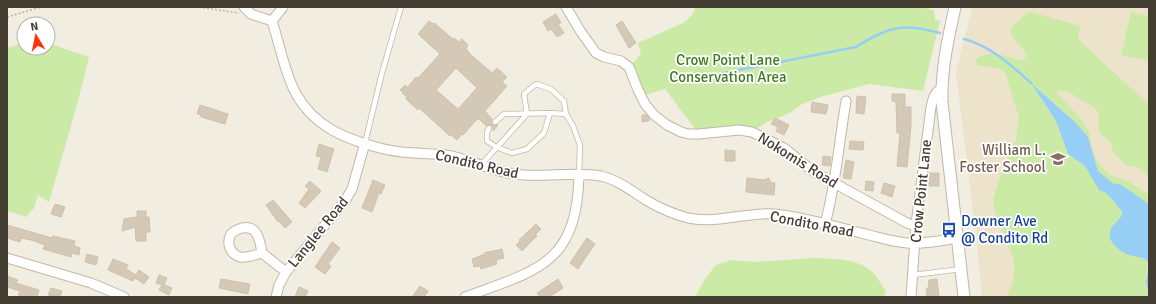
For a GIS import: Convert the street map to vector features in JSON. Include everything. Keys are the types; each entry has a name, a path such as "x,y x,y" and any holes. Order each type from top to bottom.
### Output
{"street":[{"path":"244,7 251,14 272,21 283,7"},
{"name":"Nokomis Road","path":"566,7 596,53 604,57 621,61 630,67 640,96 661,122 689,134 739,130 752,132 784,148 814,172 907,224 916,226"},
{"path":"955,7 946,47 942,89 943,116 964,297"},
{"name":"Condito Road","path":"272,21 284,69 289,81 296,95 310,112 321,123 333,131 382,149 402,152 441,154 461,158 507,173 523,175 588,174 604,177 616,181 669,213 690,218 708,220 758,214 774,214 825,224 888,240 915,243 957,238"},
{"name":"Crow Point Lane","path":"911,297 916,226 931,107 935,94 937,91 942,89"},
{"path":"825,224 835,184 838,151 846,101"},
{"name":"Langlee Road","path":"276,297 279,286 286,272 345,201 354,183 365,143"},
{"path":"465,297 536,269 550,259 561,248 574,218 578,195 579,175"},
{"path":"262,253 286,272"},
{"path":"7,258 91,283 124,297"}],"lane":[{"path":"365,143 375,98 401,7"},
{"path":"480,165 526,114 524,94 536,84 551,89 564,101 566,114 573,126 580,145 579,175"},
{"path":"489,128 487,132 488,141 496,147 512,153 527,149 544,133 550,113"},
{"path":"495,122 504,114 566,114"},
{"path":"913,275 961,269"}],"path":[{"path":"7,17 41,7"},
{"path":"199,7 251,14"}],"shaded area":[{"name":"William L. Foster School","path":"972,7 1149,7 1149,297 982,297 956,73"}],"green space":[{"name":"Crow Point Lane Conservation Area","path":"695,7 920,7 934,10 935,20 940,21 923,91 869,84 824,96 802,104 790,113 765,123 756,129 698,133 665,89 645,95 633,63 641,54 638,43 685,22 693,14"},
{"path":"1028,12 1080,26 1078,37 1081,42 1149,105 1149,177 1140,168 1127,166 1113,152 1111,143 1102,135 1098,128 1099,117 1096,109 1070,93 1065,91 1057,91 1087,127 1094,154 1100,165 1109,174 1126,180 1149,195 1149,204 1120,184 1114,184 1098,171 1088,137 1075,122 1050,99 1039,96 1056,121 1068,154 1085,166 1099,189 1109,195 1122,211 1122,215 1114,223 1113,227 1132,256 1146,260 1148,266 1146,283 1149,297 1008,297 1014,275 1014,260 995,212 993,200 1004,164 1016,140 1019,118 1005,73 1000,69 977,65 976,59 987,54 993,54 1024,60 1027,54 1012,36 1011,29"},
{"path":"1131,12 1149,16 1149,61 1121,55"},
{"path":"16,45 16,56 56,56 56,46 89,57 49,202 38,195 34,208 27,217 7,211 7,48"},
{"path":"814,258 847,260 863,265 875,275 886,291 884,297 695,297 705,279 716,265 732,260 754,262"}],"water":[{"path":"1031,83 1075,122 1088,137 1098,171 1114,184 1120,184 1149,204 1149,295 1146,283 1148,269 1147,261 1121,251 1111,241 1110,233 1115,223 1122,215 1122,211 1106,193 1099,190 1085,166 1068,154 1056,121"}],"building":[{"path":"556,14 561,23 558,24 564,33 557,37 551,29 548,31 543,22"},
{"path":"429,21 433,24 434,23 453,39 454,38 459,42 462,39 468,45 466,48 469,53 492,73 497,68 507,77 502,82 507,86 485,111 492,119 492,125 498,125 493,131 493,127 491,125 486,126 479,119 477,119 457,140 451,135 450,136 419,108 418,110 406,99 407,97 400,90 405,85 407,88 416,77 418,78 440,54 418,34","holes":["456,68 477,88 458,109 436,90"]},
{"path":"622,21 636,43 629,48 616,25"},
{"path":"892,94 905,94 905,107 911,107 911,126 907,167 897,166 900,133 897,133 896,102 892,101"},
{"path":"857,96 866,97 864,114 856,113"},
{"path":"812,102 828,105 826,114 811,112"},
{"path":"200,105 228,114 225,124 201,117 201,115 197,114"},
{"path":"642,115 646,115 649,118 649,121 642,122"},
{"path":"775,118 789,125 784,135 776,131 778,127 771,124"},
{"path":"850,141 864,142 863,150 849,149"},
{"path":"319,144 334,149 327,172 318,169 321,157 316,156"},
{"path":"725,150 735,151 735,161 725,161"},
{"path":"823,156 831,157 830,166 822,165"},
{"path":"846,160 854,162 851,179 843,178"},
{"path":"929,173 939,173 939,186 928,186"},
{"path":"747,178 764,180 769,178 771,183 775,183 774,195 746,192"},
{"path":"373,180 385,185 381,194 379,193 372,212 362,208"},
{"path":"310,181 321,191 305,208 299,203 309,189 305,186"},
{"path":"866,181 874,182 873,191 865,190"},
{"path":"884,183 895,186 892,197 881,193"},
{"path":"273,200 292,222 285,228 279,221 278,222 266,205"},
{"path":"55,204 65,207 61,217 51,214"},
{"path":"137,211 146,211 146,217 149,217 150,232 146,232 146,241 136,241 135,227 122,231 124,219 137,217"},
{"path":"536,224 541,229 535,235 537,236 522,251 516,245 520,241 519,240"},
{"path":"7,225 52,238 53,236 75,241 74,246 80,248 79,255 72,253 71,257 43,249 45,245 31,240 21,238 20,242 7,238"},
{"path":"587,238 595,244 578,269 570,263"},
{"path":"332,242 340,248 328,264 331,266 325,274 315,267"},
{"path":"502,249 504,258 496,260 497,264 481,269 480,266 474,267 472,259 485,254 484,253"},
{"path":"87,254 98,257 96,265 85,262"},
{"path":"113,259 128,265 126,269 136,275 139,270 149,277 144,284 135,278 133,281 108,270"},
{"path":"159,275 167,278 164,285 172,288 169,295 159,290 162,285 156,283"},
{"path":"7,276 18,280 16,283 39,290 37,297 18,297 20,291 7,287"},
{"path":"221,279 250,284 248,294 219,288"},
{"path":"558,279 563,288 549,297 540,297 537,293"},
{"path":"937,279 939,297 927,297 926,289 928,289 929,280"},
{"path":"420,286 428,291 424,297 412,297"},
{"path":"299,287 308,291 305,297 295,297"},
{"path":"51,288 62,291 60,297 48,295"}],"waterway":[{"path":"683,81 856,47 871,38 893,29 914,28 940,33"},
{"path":"964,39 983,46 1009,63 1031,83"}],"place":[{"name":"William L. Foster School","path":"1058,159"},
{"name":"Downer Ave @ Condito Rd","path":"949,230"}]}
